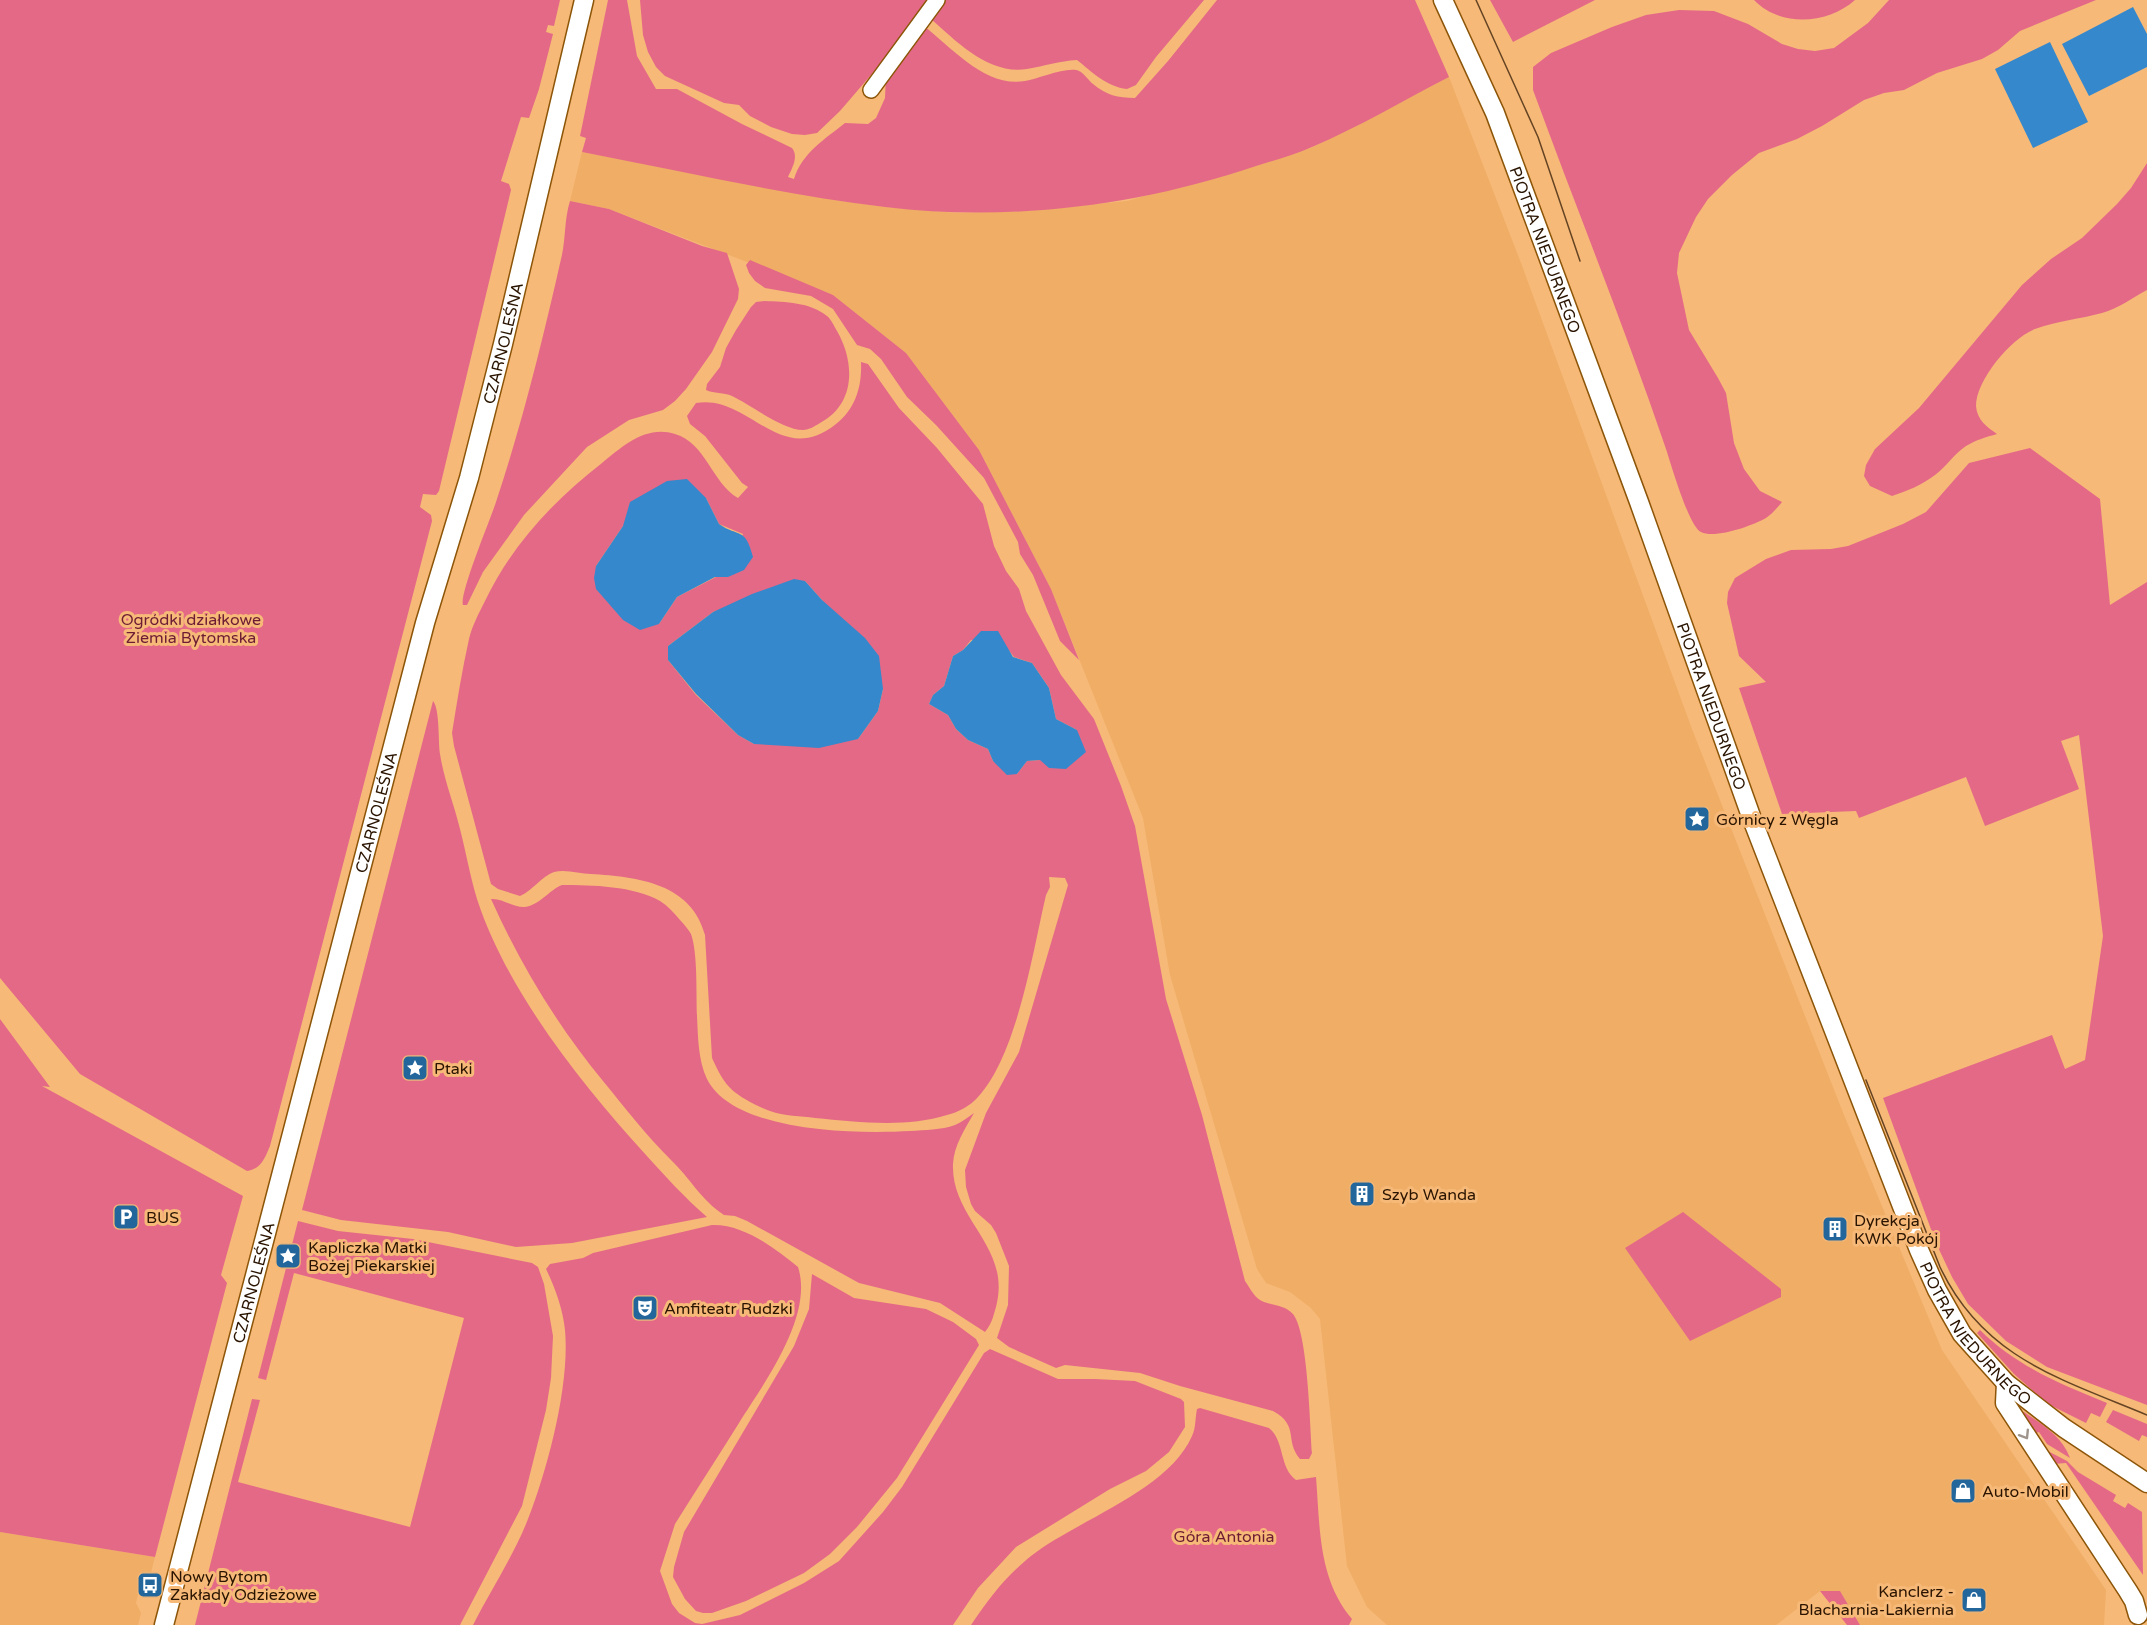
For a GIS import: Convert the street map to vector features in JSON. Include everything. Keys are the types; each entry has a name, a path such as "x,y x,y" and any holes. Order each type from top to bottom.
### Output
{"street":[{"name":"CZARNOLEŚNA","path":"164,1625 419,645 469,478 536,210 584,0"},
{"path":"871,90 937,0"},
{"name":"PIOTRA NIEDURNEGO","path":"1443,0 1495,113 1639,502 1752,819 1919,1250 1937,1290 1962,1334 2006,1383 2064,1428 2143,1478"},
{"path":"2006,1383 2005,1403 2128,1591 2139,1617"}],"shaded area":[{"path":"1449,77 1521,263 1692,729 1844,1115 1942,1350 2106,1590 2104,1625 1860,1625 1840,1591 1820,1591 1776,1625 1387,1625 1367,1607 1347,1566 1320,1319 1311,1308 1290,1292 1266,1283 1257,1269 1170,975 1143,818 1051,589 979,450 906,353 833,295 609,209 570,201 582,152 834,200 886,207 957,213 1026,211 1127,201 1311,148"},
{"path":"0,1532 155,1557 150,1576 141,1581 136,1603 141,1613 138,1625 0,1625"}],"green space":[{"name":"Ogródki działkowe Ziemia Bytomska","path":"0,0 560,0 554,26 548,25 546,32 553,34 539,89 529,118 521,117 501,181 509,184 511,190 439,491 436,495 423,494 420,507 431,515 432,521 270,1146 264,1159 252,1170 247,1171 80,1074 0,978"},
{"path":"608,0 627,0 637,56 656,89 677,89 792,148 795,159 788,177 794,179 808,154 845,123 868,124 876,118 885,98 886,75 924,26 970,64 997,78 1011,82 1025,81 1060,71 1074,70 1081,72 1098,88 1108,93 1135,98 1217,0 1415,0 1449,77 1347,131 1305,150 1211,180 1166,191 1119,201 1026,211 979,213 885,207 771,189 582,152 586,138 580,136"},
{"path":"640,0 931,0 901,40 840,111 817,133 805,135 792,134 771,127 750,116 739,105 724,103 665,76 656,67 648,52 643,35"},
{"path":"945,0 1204,0 1156,57 1136,85 1127,89 1106,82 1077,60 1013,70 987,62 963,47 931,19"},
{"path":"1490,0 1595,0 1513,42"},
{"path":"1754,0 1855,0 1832,14 1805,20 1777,15"},
{"path":"1889,0 2096,0 2020,31 1998,50 1982,59 1937,73 1904,90 1884,93 1864,100 1797,139 1759,153 1708,199 1696,217 1679,253 1677,273 1689,330 1726,393 1734,443 1744,469 1760,491 1782,502 1768,516 1752,525 1724,533 1701,532 1691,519 1681,494 1634,359 1533,90 1533,67 1551,53 1612,27 1646,15 1679,10 1714,11 1748,24 1782,44 1798,49 1815,51 1834,48 1868,23"},
{"path":"2147,163 2147,290 2108,311 2043,326 2016,341 1988,373 1978,396 1976,406 1980,419 1997,434 1966,446 1935,475 1909,490 1892,496 1870,486 1864,476 1866,465 1875,449 1919,408 2022,285 2051,259 2082,238 2117,204 2131,188"},
{"path":"570,201 609,209 702,246 727,253 739,289 738,299 712,352 686,389 663,410 629,420 587,447 524,515 483,572 467,605 463,605 466,587 506,472 532,381 563,252"},
{"path":"750,260 833,295 906,353 979,450 1051,589 1079,660 1060,641 1033,575 1020,554 1018,542 984,478 907,397 881,359 870,349 857,345 833,309 811,296 765,288 749,273 746,265"},
{"path":"756,302 797,304 820,311 830,319 843,343 849,369 846,394 832,415 810,429 795,429 786,426 732,396 706,390 707,384 720,367 726,348 751,307"},
{"path":"861,362 868,364 899,408 937,448 983,504 994,546 1006,571 1019,589 1026,611 1061,675 1094,719 1135,826 1166,999 1202,1115 1245,1281 1258,1298 1286,1309 1293,1314 1298,1324 1307,1380 1312,1453 1309,1459 1300,1459 1295,1452 1286,1422 1273,1411 1140,1373 1065,1365 1056,1368 1009,1347 997,1338 1008,1305 1009,1266 996,1233 971,1204 966,1187 965,1170 986,1113 1019,1052 1068,885 1065,878 1049,877 1050,887 1046,895 1022,1001 1003,1056 992,1079 975,1100 960,1110 931,1119 898,1123 848,1121 781,1114 751,1103 729,1086 712,1058 705,935 698,918 688,904 675,894 660,886 627,877 563,871 550,874 520,896 498,889 491,884 452,733 472,629 480,610 508,561 535,525 567,493 618,450 654,432 675,434 686,439 702,454 729,491 738,498 748,487 742,483 705,436 690,424 687,416 696,403 715,403 733,409 781,435 798,438 816,436 843,418 853,404 859,388","holes":["706,498 719,524 743,534 728,577 716,577 677,597 659,624 596,566 623,526","805,581 822,600 883,689 878,711 858,739 754,744 738,735 696,695 668,660 668,646 713,612","971,640 1001,640 1014,657 1032,663 1049,688 1056,719 1077,730 1040,760 1027,761 1017,774 993,761 988,749 968,740 956,729 948,715 929,704 933,695 944,686 953,656 963,650"]},
{"path":"2030,448 2100,499 2110,605 2147,582 2147,1405 2047,1367 2006,1341 1968,1304 1936,1243 1883,1098 2052,1035 2065,1069 2085,1060 2103,936 2079,735 2061,741 2079,789 1985,826 1966,777 1859,818 1856,811 1782,814 1739,688 1766,682 1739,656 1727,603 1728,592 1735,578 1766,559 1791,550 1831,549 1848,546 1903,524 1926,512 1969,463"},
{"path":"433,701 437,711 442,764 477,899 490,934 507,968 527,1002 572,1067 622,1128 683,1195 707,1217 572,1243 516,1247 448,1232 341,1220 302,1210"},
{"path":"562,885 612,887 650,896 666,905 686,927 691,934 695,952 698,1040 704,1072 721,1097 743,1110 769,1120 799,1126 860,1132 939,1129 955,1125 974,1113 958,1144 953,1164 955,1184 961,1201 996,1267 999,1286 996,1307 991,1323 985,1332 940,1303 859,1283 747,1221 735,1216 724,1215 702,1196 636,1121 570,1038 527,970 491,899 524,907 539,901"},
{"path":"0,1019 50,1087 42,1086 243,1196 221,1275 227,1283 155,1557 0,1532"},
{"path":"1683,1212 1781,1289 1781,1297 1690,1341 1625,1248"},
{"path":"298,1221 338,1231 413,1239 532,1263 538,1267 544,1284 553,1336 551,1378 546,1410 522,1506 460,1625 195,1625 252,1399 260,1400 238,1482 410,1527 464,1318 294,1273 266,1380 258,1378"},
{"path":"712,1225 736,1228 769,1245 798,1267 801,1286 799,1306 784,1348 761,1389 675,1524 660,1571 672,1604 679,1613 695,1623 702,1624 740,1615 804,1583 839,1561 902,1487 984,1353 990,1349 1058,1379 1135,1381 1181,1399 1184,1402 1185,1427 1169,1452 1146,1471 1110,1489 1016,1547 978,1588 953,1625 473,1625 528,1519 543,1476 556,1426 564,1375 565,1330 558,1299 546,1269 550,1264 583,1258 593,1253"},
{"path":"812,1274 854,1298 926,1309 953,1322 976,1339 979,1345 897,1478 857,1527 830,1554 804,1573 746,1601 712,1613 696,1611 685,1599 673,1577 684,1532 794,1346 809,1309"},
{"path":"1980,1330 2024,1364 2107,1403 2100,1417 2091,1413 2086,1423 2048,1404 2014,1374 1977,1333"},
{"name":"Góra Antonia","path":"1197,1409 1269,1428 1278,1440 1284,1462 1291,1475 1296,1480 1316,1477 1320,1533 1327,1570 1341,1603 1352,1619 1349,1625 971,1625 998,1588 1031,1556 1143,1489 1163,1473 1180,1455 1192,1436"},
{"path":"2113,1410 2147,1424 2147,1437 2142,1435 2139,1441 2106,1422"},
{"path":"2021,1412 2051,1432 2062,1443 2070,1458 2047,1444 2039,1432 2033,1434"},
{"path":"2042,1448 2067,1461 2078,1472 2116,1495 2113,1501 2125,1508 2128,1503 2142,1512 2143,1575 2066,1463 2053,1464"},
{"path":"1820,1591 1840,1591 1860,1625 1847,1625"}],"water":[{"path":"2133,7 2147,34 2147,67 2089,96 2062,44"},
{"path":"2050,42 2088,122 2033,148 1995,69"},
{"path":"687,479 706,498 719,524 744,537 753,557 744,570 728,577 715,577 677,597 659,624 640,630 623,620 596,589 594,578 596,566 623,526 630,502 667,481"},
{"path":"794,579 805,581 822,600 865,638 879,656 883,689 878,711 858,739 819,748 754,744 738,735 696,694 668,660 668,646 713,612 752,594"},
{"path":"981,631 998,631 1013,657 1032,663 1049,688 1056,719 1077,730 1086,752 1066,769 1049,768 1040,760 1027,761 1017,774 1007,775 993,761 988,749 968,740 956,729 948,715 929,704 933,695 944,686 953,656 963,650"}],"tram line":[{"path":"1476,0 1538,137 1580,261"},
{"path":"1866,1080 1940,1267 1958,1298 1978,1323 2027,1362 2147,1415"}],"place":[{"name":"Górnicy z Węgla","path":"1697,819"},
{"name":"Ptaki","path":"415,1068"},
{"name":"Szyb Wanda","path":"1362,1194"},
{"name":"BUS","path":"126,1217"},
{"name":"Dyrekcja KWK Pokój","path":"1835,1229"},
{"name":"Kapliczka Matki Bożej Piekarskiej","path":"288,1256"},
{"name":"Amfiteatr Rudzki","path":"645,1308"},
{"name":"Auto-Mobil","path":"1963,1491"},
{"name":"Nowy Bytom Zakłady Odzieżowe","path":"150,1585"},
{"name":"Kanclerz - Blacharnia-Lakiernia","path":"1974,1600"}]}
